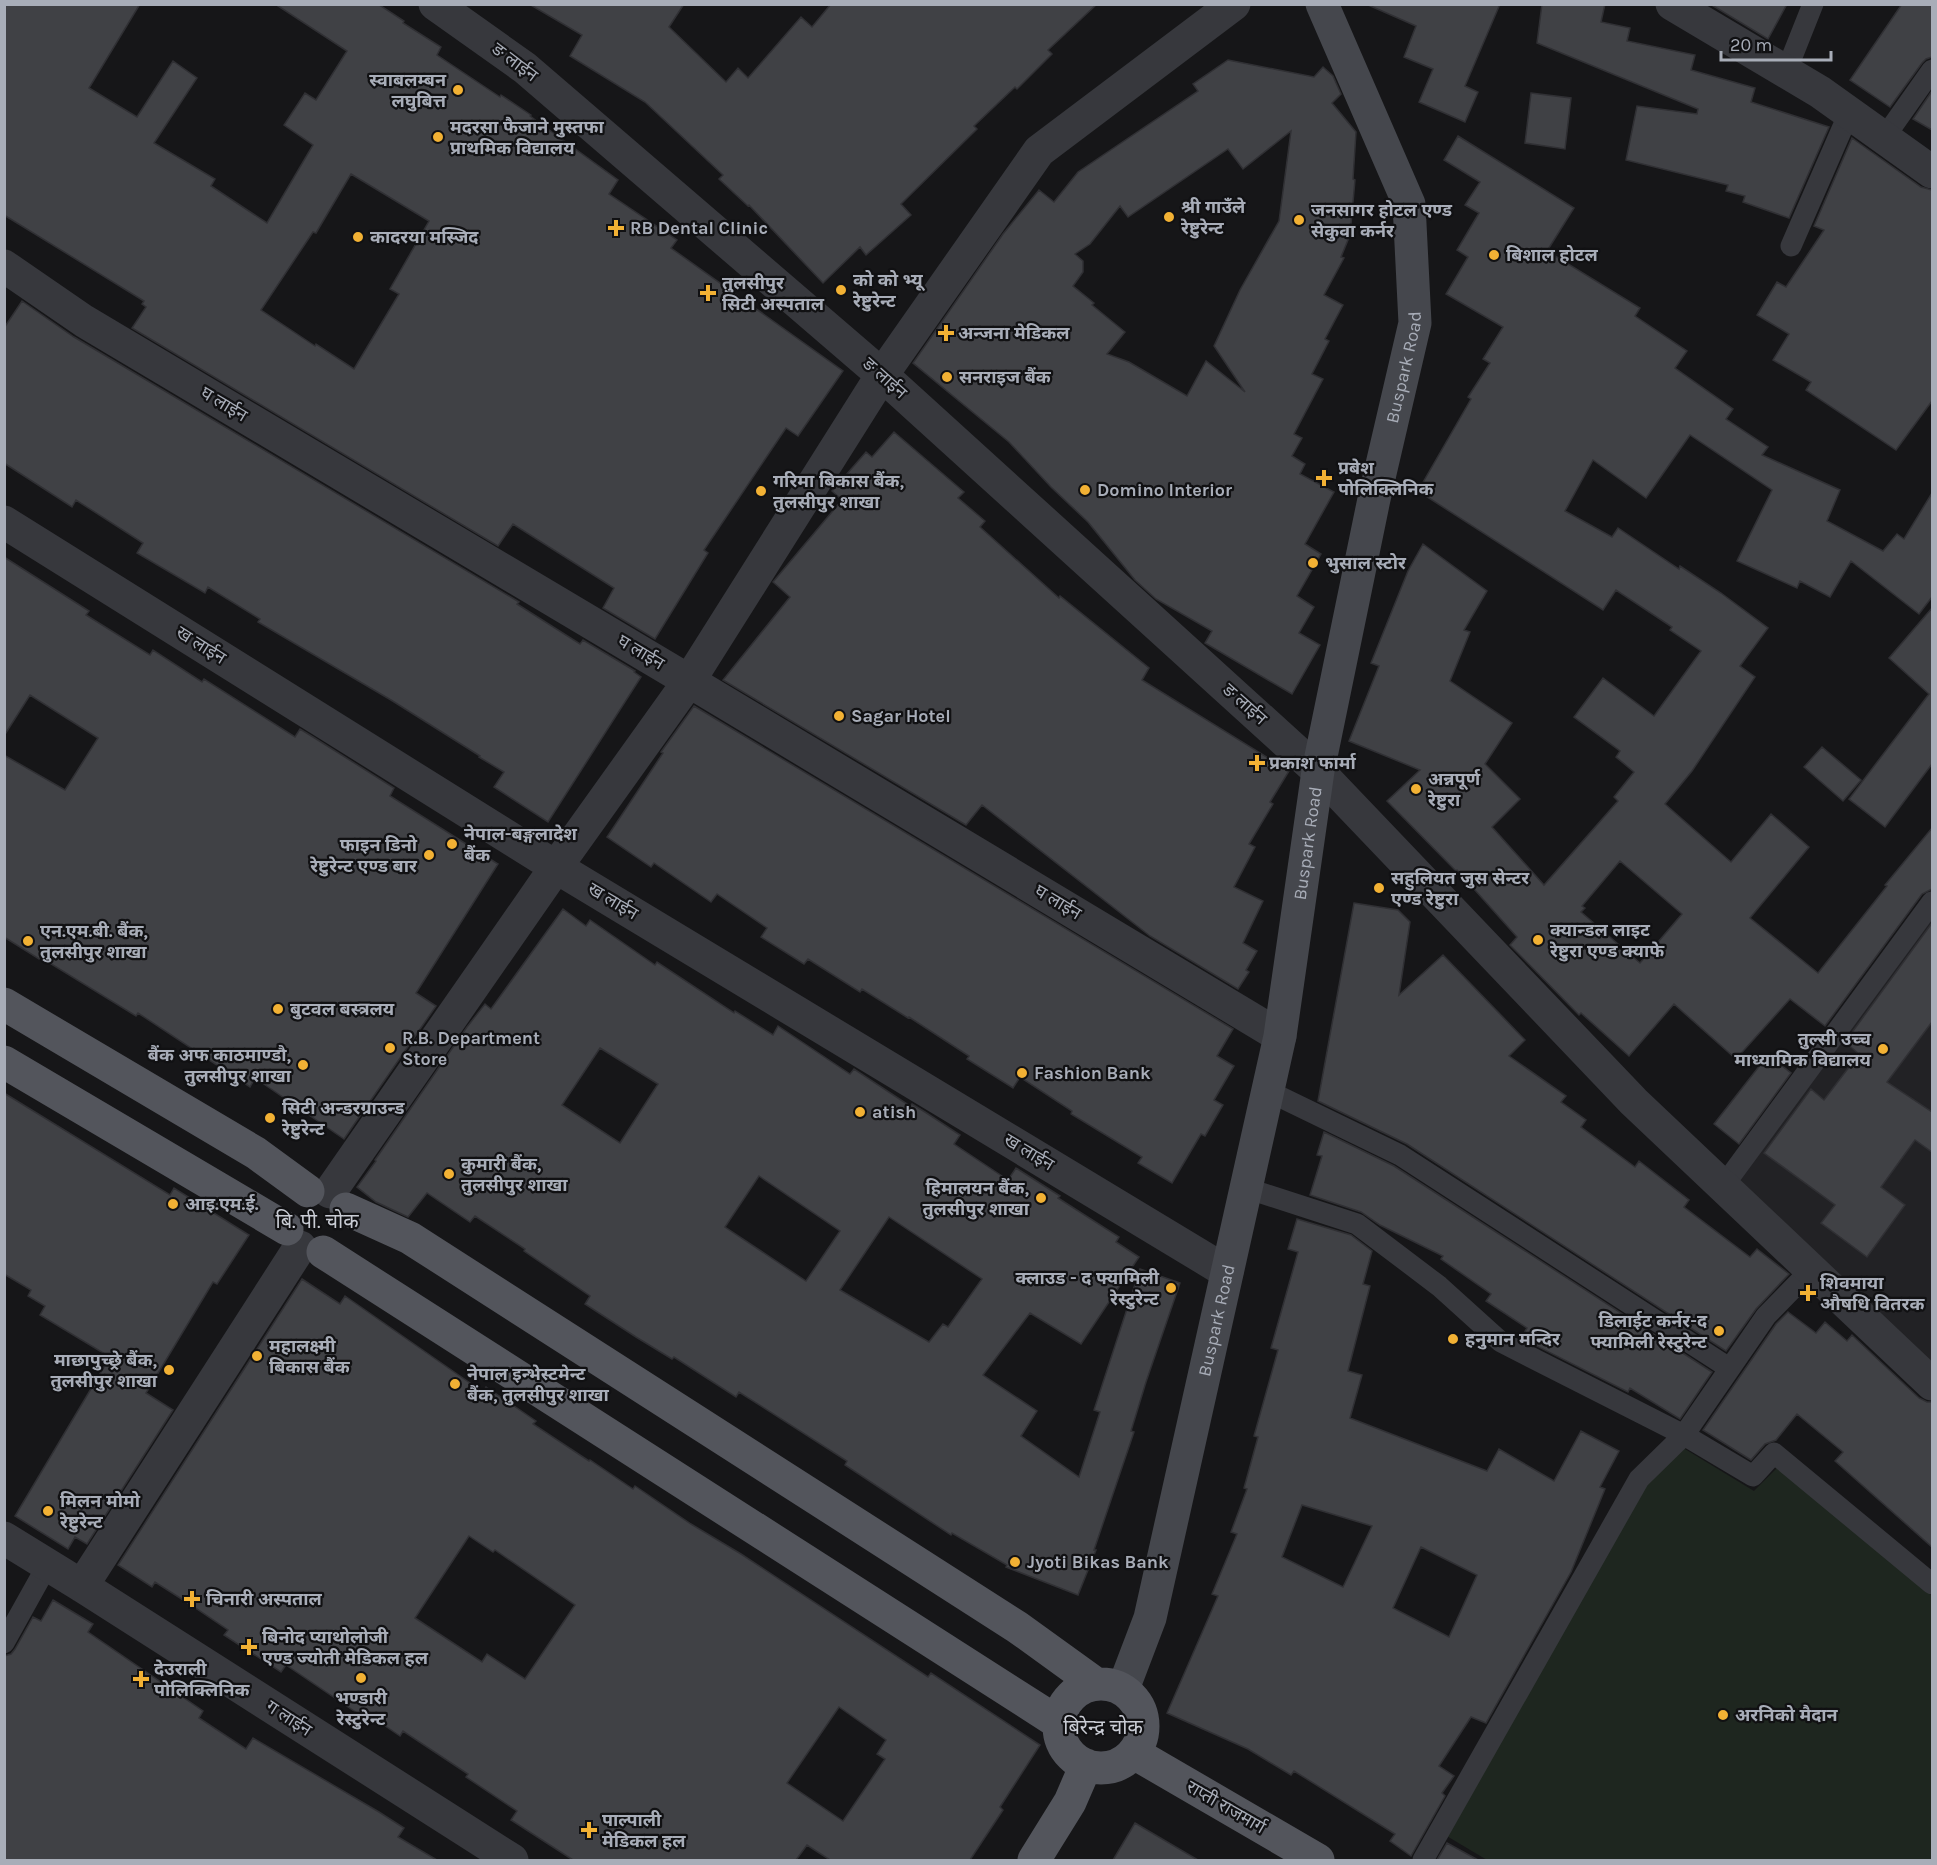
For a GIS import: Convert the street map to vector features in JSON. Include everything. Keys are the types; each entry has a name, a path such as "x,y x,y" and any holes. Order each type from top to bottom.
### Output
{"main road":[{"name":"Buspark Road","path":"1109,1686 1150,1618 1280,1036 1318,771 1374,499 1415,322 1409,204 1322,4"},
{"path":"4,1004 328,1197 410,1238 1109,1686 1132,1696 1143,1718 1144,1730 1141,1742 1134,1753 1127,1760 1107,1768 1086,1766 1069,1754 1060,1734 1061,1714 1070,1697 1087,1686 1109,1686"},
{"path":"4,1062 303,1243 1059,1724"},
{"path":"299,1195 328,1197 349,1218 345,1236 332,1249 303,1243 288,1210 299,1195"},
{"name":"राप्ती राजमार्ग","path":"1134,1753 1318,1860"},
{"path":"1034,1860 1070,1802 1086,1766"}],"street":[{"name":"ङ लाईन","path":"435,4 525,68 882,375 1318,771 1634,1102 1932,1384"},
{"path":"328,1197 556,867 689,681 882,375 1039,151 1234,4"},
{"path":"1672,4 1820,92 1932,172"},
{"name":"घ लाईन","path":"4,266 84,321 1280,1036"},
{"name":"ख लाईन","path":"4,522 556,867 1227,1272"},
{"path":"82,1586 303,1243"},
{"name":"ग लाईन","path":"4,1538 512,1860"}],"lane":[{"path":"1786,72 1813,4"},
{"path":"1884,138 1932,70"},
{"path":"1791,246 1849,113"},
{"path":"1724,1185 1932,902"},
{"path":"1268,1091 1400,1155 1729,1368"},
{"path":"1246,1188 1358,1224 1439,1286 1502,1342 1684,1436 1754,1476 1774,1452 1932,1584"},
{"path":"1423,1860 1639,1479 1684,1436 1766,1316 1811,1269"},
{"path":"4,1643 48,1564"}],"shaded area":[{"name":"तुल्सी ‍‍उच्च माध्यामिक विद्यालय","path":"1932,915 1932,1376 1734,1183"},
{"name":"अरनिको मैदान","path":"1680,1446 1754,1491 1778,1467 1932,1596 1932,1860 1487,1860 1445,1835 1647,1483"}],"building":[{"path":"4,4 140,4 89,88 137,117 173,61 197,78 154,143 215,179 211,186 267,223 313,145 284,125 305,93 316,100 347,51 275,4 378,4 441,47 437,55 531,115 618,180 609,194 677,240 671,248 843,371 798,436 786,428 704,550 708,553 655,639 603,608 614,588 513,524 498,546 132,328 146,307 142,304 144,301 4,215","holes":["351,174 429,221 390,289 399,294 354,369 261,310 313,232 316,233"]},
{"path":"529,4 684,4 669,27 726,82 738,68 748,78 801,17 812,27 831,4 1097,4 1048,50 1052,54 1017,89 1015,87 974,126 977,129 901,204 911,215 866,255 860,247 823,283 749,205 719,179 723,175 645,102 570,56 582,35"},
{"path":"1366,4 1500,4 1465,86 1478,92 1465,122 1419,102 1433,69 1404,57 1416,26"},
{"path":"1542,4 1605,4 1601,22 1630,28 1627,41 1695,55 1691,70 1755,88 1751,102 1829,127 1789,218 1743,202 1745,196 1726,191 1728,185 1626,160 1637,106 1697,114 1698,109 1537,43"},
{"path":"1710,4 1787,4 1768,39"},
{"path":"1902,4 1932,4 1932,57 1922,63 1890,107 1850,80"},
{"path":"1228,60 1314,77 1323,67 1333,76 1341,94 1332,103 1356,132 1350,235 1341,257 1344,258 1324,295 1343,305 1325,339 1329,341 1312,374 1323,379 1294,434 1302,438 1292,456 1305,464 1300,474 1334,492 1305,544 1321,554 1297,596 1314,607 1299,633 1320,645 1292,694 1205,643 1212,631 1156,599 1135,580 1088,522 1009,442 913,363 1003,234 1039,190 1054,202 1078,172 1198,91 1193,84","holes":["1291,131 1279,221 1240,290 1214,346 1245,392 1206,361 1187,396 1129,362 1107,354 1125,332 1073,286 1083,272 1083,261 1075,254 1090,244 1120,206 1128,217 1228,149 1243,169"]},
{"path":"1932,91 1932,130 1913,119"},
{"path":"1531,93 1571,98 1565,149 1525,143"},
{"path":"1458,136 1574,208 1547,251 1640,308 1635,316 1687,351 1675,368 1733,409 1726,419 1768,447 1762,455 1840,490 1827,521 1883,551 1897,534 1904,539 1932,493 1932,597 1919,614 1851,561 1830,597 1800,581 1797,588 1737,561 1772,490 1690,435 1646,498 1593,460 1565,511 1612,537 1618,528 1679,569 1680,566 1721,593 1768,628 1740,666 1755,677 1692,771 1665,804 1731,862 1771,814 1809,847 1750,918 1818,973 1932,828 1932,889 1922,894 1825,1026 1790,999 1736,1059 1674,1004 1629,1056 1581,1013 1579,1015 1510,945 1517,937 1457,870 1387,801 1420,770 1349,741 1379,666 1371,663 1408,571 1423,544 1487,591 1464,630 1470,632 1450,681 1512,723 1485,764 1520,799 1492,827 1544,885 1618,801 1614,797 1634,772 1616,757 1620,751 1574,717 1603,678 1654,716 1701,651 1670,630 1672,627 1616,590 1603,610 1418,491 1471,399 1468,397 1490,363 1483,359 1503,327 1446,294 1468,257 1457,250 1479,213 1465,205 1480,182 1444,160","holes":["1620,861 1682,914 1640,963 1581,912 1585,908 1582,906"]},
{"path":"1852,138 1921,187 1932,190 1932,401 1896,450 1806,390 1811,382 1773,360 1789,334 1757,315 1777,282 1786,287 1824,230 1814,226"},
{"path":"22,301 74,337 519,602 517,604 580,644 583,640 635,671 641,677 548,822 494,787 504,772 480,756 391,700 258,622 260,619 208,587 205,593 137,553 143,543 76,500 72,507 4,463 4,328"},
{"path":"894,432 964,492 958,498 985,521 980,527 1059,598 1060,596 1149,668 1142,680 1289,771 1270,802 1273,804 1249,844 1255,847 1234,887 1263,901 1243,943 1257,951 1246,970 1249,972 1238,989 1150,936 982,805 966,825 723,680 790,597 773,582 842,500 832,491 866,452 872,457"},
{"path":"4,557 89,611 86,615 150,655 153,650 202,682 204,679 295,737 300,729 313,737 394,788 390,796 498,864 416,993 436,1006 344,1139 255,1078 250,1087 138,1013 136,1016 4,937 4,755 65,790 98,738 30,695 4,736"},
{"path":"1932,608 1932,764 1885,827 1849,799 1929,694 1889,658"},
{"path":"694,706 1233,1029 1217,1056 1234,1066 1214,1100 1223,1105 1205,1136 1201,1134 1172,1183 1138,1163 1142,1157 1071,1114 1072,1111 1020,1077 1013,1088 967,1059 969,1056 909,1017 862,989 860,992 808,959 804,964 761,937 767,928 717,894 711,902 654,863 651,867 607,837 663,753 661,752"},
{"path":"1822,747 1861,780 1843,801 1804,767"},
{"path":"1354,903 1398,910 1410,922 1399,995 1443,955 1525,1040 1509,1056 1566,1096 1561,1102 1586,1120 1581,1127 1635,1167 1639,1161 1689,1200 1684,1207 1750,1257 1757,1249 1789,1274 1756,1309 1726,1351 1407,1144 1318,1101"},
{"path":"563,909 586,926 590,920 655,965 657,962 734,1013 735,1011 773,1035 778,1026 850,1074 854,1069 910,1106 912,1104 960,1135 954,1144 1008,1180 1016,1168 1119,1237 1116,1242 1139,1257 1081,1344 1030,1313 983,1375 1037,1411 1021,1436 1079,1477 1100,1412 1094,1410 1140,1269 1180,1283 1146,1382 1131,1431 1134,1432 1094,1550 1096,1550 1078,1595 1006,1567 1007,1565 952,1533 951,1535 845,1465 847,1461 739,1392 736,1397 585,1304 590,1296 475,1216 470,1222 427,1193 408,1217 376,1202 357,1187 467,1027 485,1004 491,1009","holes":["600,1048 658,1084 620,1143 562,1105","759,1176 840,1231 806,1281 725,1227","889,1217 982,1279 948,1327 943,1324 929,1342 840,1290"]},
{"path":"1932,923 1932,1022 1887,1082 1932,1112 1932,1152 1915,1140 1881,1187 1905,1205 1867,1257 1821,1223 1835,1205 1764,1153 1811,1089 1824,1100 1859,1054 1845,1042"},
{"path":"1768,1055 1791,1073 1739,1144 1714,1124"},
{"path":"4,1093 170,1195 174,1188 249,1235 217,1284 213,1282 146,1393 173,1410 87,1544 75,1537 68,1549 15,1516 110,1357 40,1315 45,1306 28,1296 31,1290 4,1274"},
{"path":"1324,1132 1394,1166 1712,1372 1680,1419 1630,1388 1628,1392 1521,1338 1527,1328 1486,1301 1491,1294 1441,1259 1443,1256 1380,1225 1361,1212 1310,1195 1322,1156 1317,1155"},
{"path":"1297,1219 1351,1235 1372,1251 1363,1284 1370,1286 1348,1371 1362,1375 1350,1418 1487,1471 1499,1449 1554,1481 1581,1431 1619,1451 1600,1487 1605,1489 1571,1572 1486,1723 1471,1717 1439,1766 1454,1776 1442,1793 1445,1796 1411,1856 1390,1841 1395,1834 1294,1771 1291,1775 1248,1749 1167,1713 1218,1596 1212,1594 1237,1534 1231,1532 1247,1489 1244,1488 1258,1437 1254,1436 1278,1350 1271,1348 1298,1252 1288,1249","holes":["1302,1505 1372,1526 1343,1587 1282,1557","1421,1547 1477,1575 1449,1637 1393,1608"]},
{"path":"302,1279 340,1304 345,1296 483,1392 486,1387 536,1421 533,1424 589,1461 633,1489 635,1486 928,1677 931,1673 1040,1745 1000,1807 1003,1810 970,1860 830,1860 807,1845 796,1860 573,1860 511,1820 517,1811 466,1777 468,1774 403,1731 400,1736 372,1717 369,1721 286,1665 281,1672 224,1635 228,1630 188,1603 155,1582 152,1587 118,1565","holes":["469,1536 493,1552 495,1550 575,1605 525,1679 487,1654 482,1662 415,1618","839,1707 886,1740 877,1754 885,1759 843,1821 787,1783"]},
{"path":"1788,1312 1816,1333 1825,1322 1847,1341 1852,1335 1919,1398 1932,1402 1932,1547 1835,1461 1843,1452 1797,1414 1776,1440 1765,1444 1751,1460 1703,1430 1776,1324"},
{"path":"53,1600 93,1624 88,1632 203,1711 199,1718 246,1749 253,1738 379,1812 404,1828 398,1837 437,1860 4,1860 4,1656 11,1654 15,1649 33,1617 41,1621"},
{"path":"1135,1823 1198,1860 1113,1860"},
{"path":"1447,1843 1478,1860 1437,1860"}],"place":[{"name":"स्वाबलम्बन लघुबित्त","path":"458,90"},
{"name":"मदरसा फैजाने मुस्तफा प्राथमिक विद्यालय","path":"438,137"},
{"name":"श्री गाउँले रेष्टुरेन्ट","path":"1169,217"},
{"name":"जनसागर होटल एण्ड सेकुवा कर्नर","path":"1299,220"},
{"name":"RB Dental Clinic","path":"616,228"},
{"name":"कादरया मस्जिद","path":"358,237"},
{"name":"बिशाल होटल","path":"1494,255"},
{"name":"को को भ्यू रेष्टुरेन्ट","path":"841,290"},
{"name":"तुलसीपुर सिटी अस्पताल","path":"708,293"},
{"name":"अन्जना मेडिकल","path":"946,333"},
{"name":"सनराइज बैंक","path":"947,377"},
{"name":"प्रबेश पोलिक्लिनिक","path":"1324,478"},
{"name":"Domino Interior","path":"1085,490"},
{"name":"गरिमा बिकास बैंक, तुलसीपुर शाखा","path":"761,491"},
{"name":"भुसाल स्टोर","path":"1313,563"},
{"name":"Sagar Hotel","path":"839,716"},
{"name":"प्रकाश फार्मा","path":"1257,763"},
{"name":"अन्नपूर्ण रेष्टुरा","path":"1416,789"},
{"name":"नेपाल-बङ्गलादेश बैंक","path":"452,844"},
{"name":"फाइन डिनो रेष्टुरेन्ट एण्ड बार","path":"429,855"},
{"name":"सहुलियत जुस सेन्टर एण्ड रेष्टुरा","path":"1379,888"},
{"name":"क्यान्डल लाइट रेष्टुरा एण्ड क्याफे","path":"1538,940"},
{"name":"एन.एम.बी. बैंक, तुलसीपुर शाखा","path":"28,941"},
{"name":"बुटवल बस्त्रलय","path":"278,1009"},
{"name":"R.B. Department Store","path":"390,1048"},
{"name":"तुल्सी ‍‍उच्च माध्यामिक विद्यालय","path":"1883,1049"},
{"name":"बैंक अफ काठमाण्डौ, तुलसीपुर शाखा","path":"303,1065"},
{"name":"Fashion Bank","path":"1022,1073"},
{"name":"atish","path":"860,1112"},
{"name":"सिटी अन्डरग्राउन्ड रेष्टुरेन्ट","path":"270,1118"},
{"name":"कुमारी बैंक, तुलसीपुर शाखा","path":"449,1174"},
{"name":"हिमालयन बैंक, तुलसीपुर शाखा","path":"1041,1198"},
{"name":"आइ.एम.ई.","path":"173,1204"},
{"name":"क्लाउड - द फ्यामिली रेस्टुरेन्ट","path":"1171,1288"},
{"name":"शिवमाया औषधि वितरक","path":"1808,1293"},
{"name":"डिलाईट कर्नर-द फ्यामिली रेस्टुरेन्ट","path":"1719,1331"},
{"name":"हनुमान मन्दिर","path":"1453,1339"},
{"name":"महालक्ष्मी बिकास बैंक","path":"257,1356"},
{"name":"माछापुच्छ्रे बैंक, तुलसीपुर शाखा","path":"169,1370"},
{"name":"नेपाल इन्भेस्टमेन्ट बैंक, तुलसीपुर शाखा","path":"455,1384"},
{"name":"मिलन मोमो रेष्टुरेन्ट","path":"48,1511"},
{"name":"Jyoti Bikas Bank","path":"1015,1562"},
{"name":"चिनारी अस्पताल","path":"192,1599"},
{"name":"बिनोद प्याथोलोजी एण्ड ज्योती मेडिकल हल","path":"249,1647"},
{"name":"भण्डारी रेस्टुरेन्ट","path":"361,1678"},
{"name":"देउराली पोलिक्लिनिक","path":"141,1679"},
{"name":"अरनिको मैदान","path":"1723,1715"},
{"name":"पाल्पाली मेडिकल हल","path":"589,1830"}],"district":[{"name":"बि. पी. चोक","path":"317,1221"},
{"name":"बिरेन्द्र चोक","path":"1103,1727"}]}
